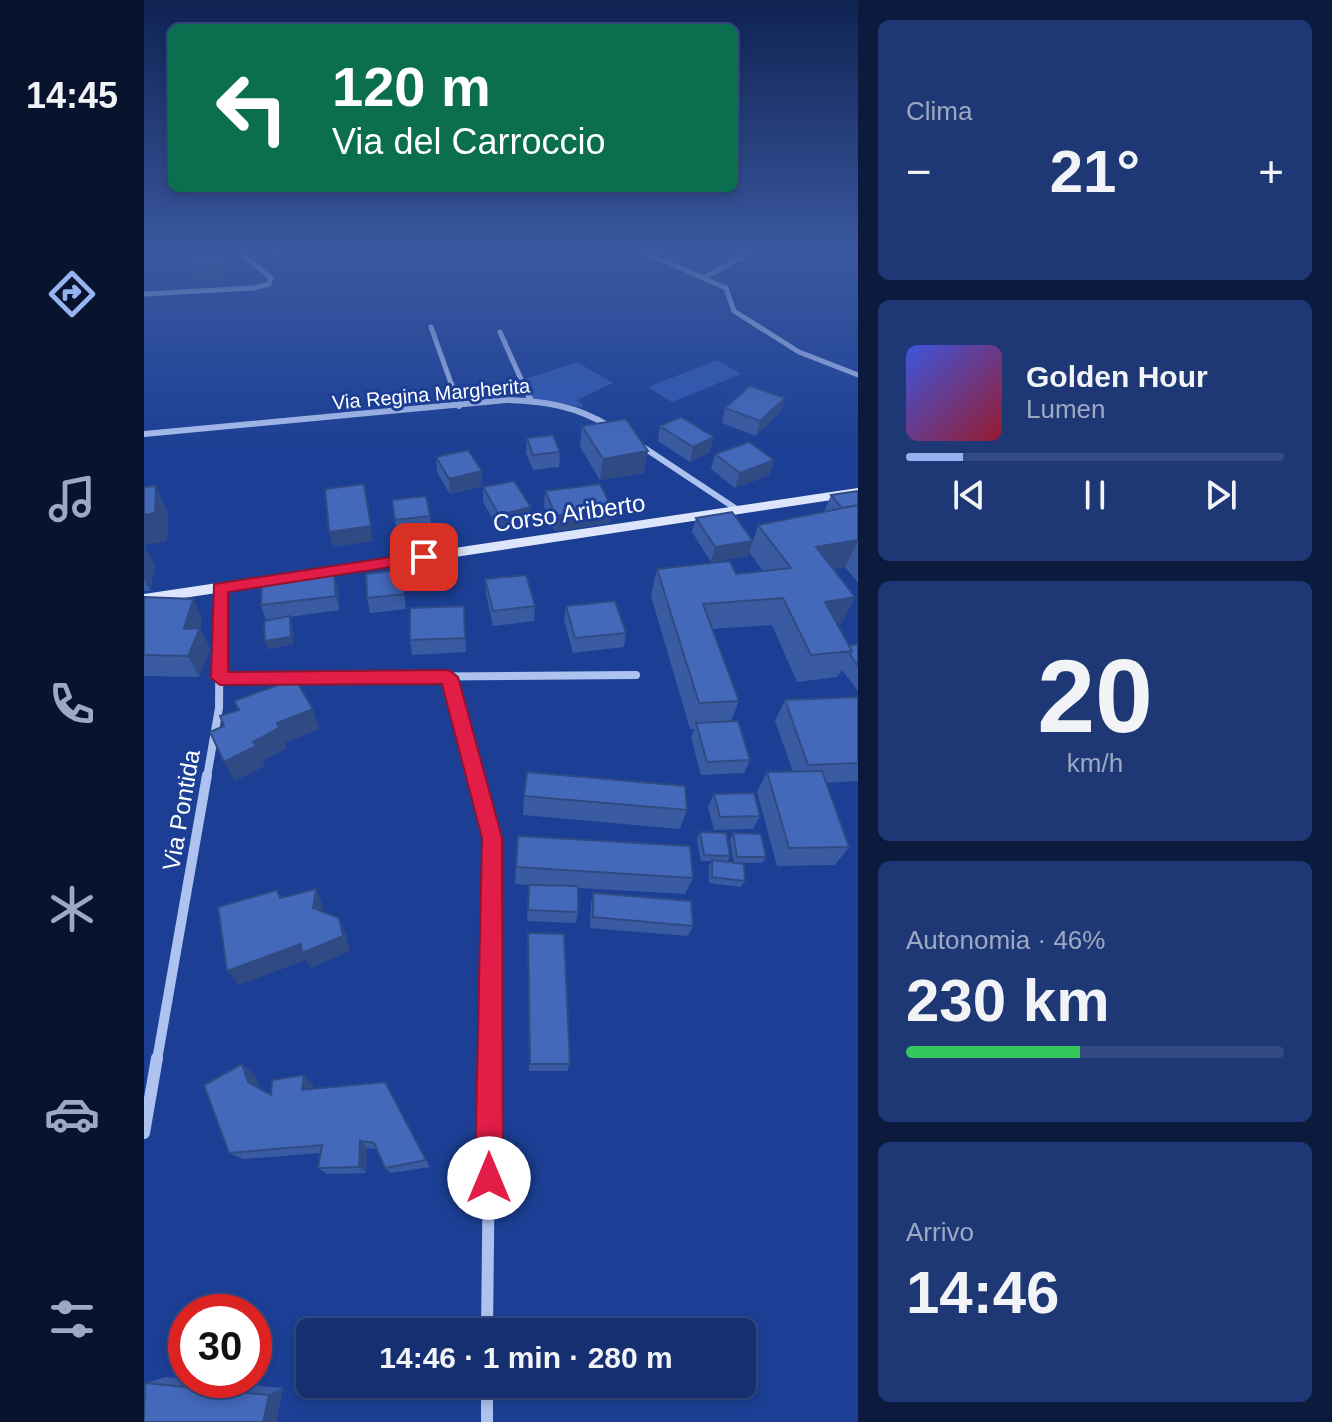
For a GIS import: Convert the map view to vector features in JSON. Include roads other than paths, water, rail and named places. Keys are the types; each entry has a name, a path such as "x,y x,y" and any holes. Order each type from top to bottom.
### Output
{"street":[{"path":"746,318 799,352 858,375"},
{"path":"431,327 459,406"},
{"path":"500,332 531,401"},
{"name":"Via Regina Margherita","path":"144,434 531,401 550,401 580,408 618,431"},
{"path":"635,441 738,510"},
{"name":"Corso Ariberto","path":"144,599 858,492"},
{"name":"Via Pontida","path":"144,1133 219,708 220,587"},
{"path":"220,678 636,675"},
{"path":"449,677 492,838 487,1318"},
{"path":"487,1398 487,1422"}]}
